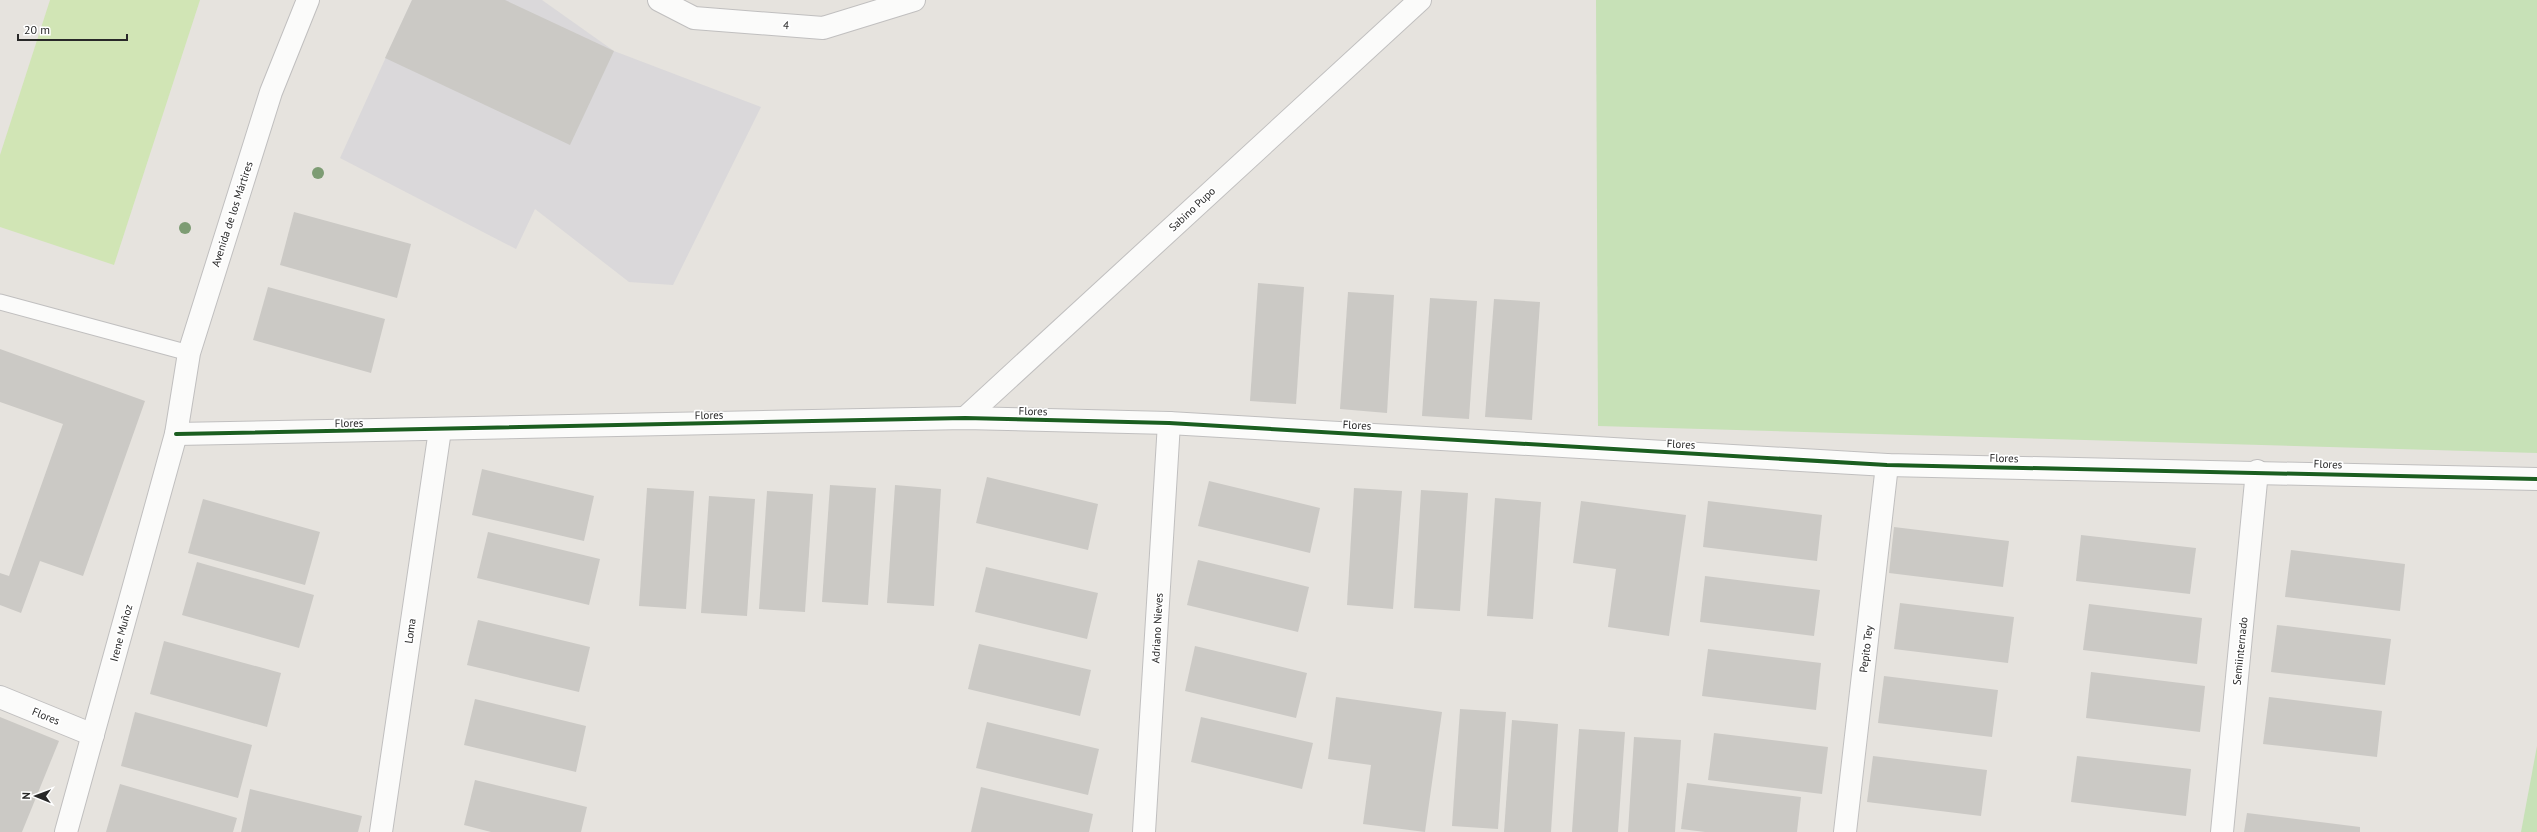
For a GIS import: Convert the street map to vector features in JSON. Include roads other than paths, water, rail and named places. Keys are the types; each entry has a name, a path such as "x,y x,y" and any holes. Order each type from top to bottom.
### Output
{"street":[{"name":"Avenida de los Mártires","path":"176,434 189,353 271,92 308,0"},
{"name":"4","path":"659,0 694,18 823,28 914,0"},
{"name":"Sabino Pupo","path":"965,418 1420,0"},
{"name":"Flores","path":"176,434 440,430 965,418 1169,423 1887,465 2257,471 2537,478"},
{"name":"Adriano Nieves","path":"1144,832 1169,423"},
{"name":"Loma","path":"381,832 440,430"},
{"name":"Irene Muñoz","path":"66,832 176,434"},
{"name":"Pepito Tey","path":"1845,832 1887,465"},
{"name":"Semiinternado","path":"2222,832 2257,471"},
{"name":"Flores","path":"0,697 93,735"}],"lane":[{"path":"0,302 189,353"}]}
